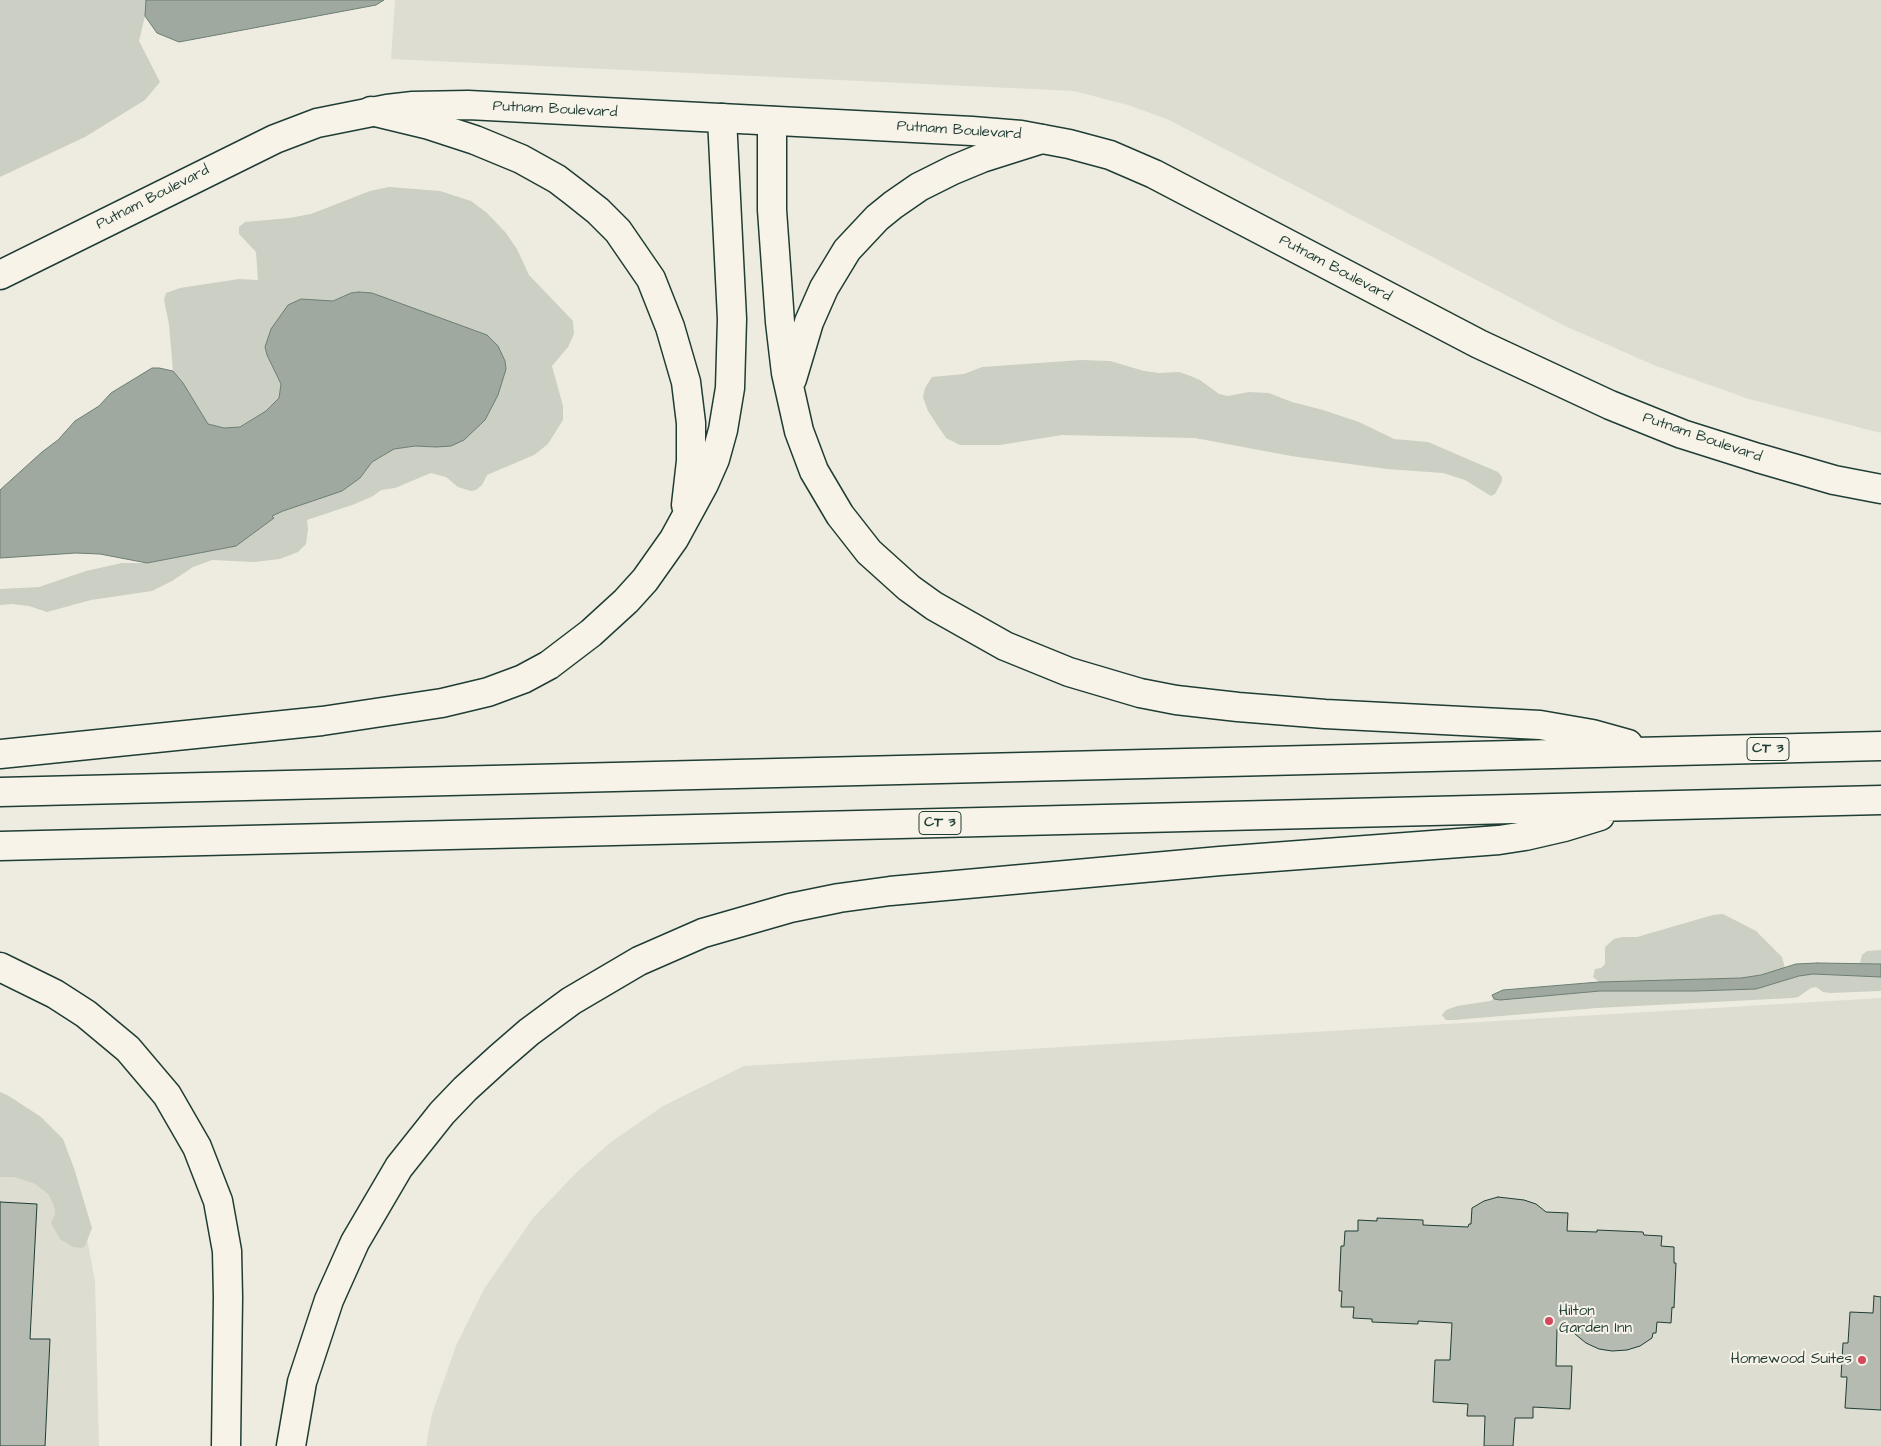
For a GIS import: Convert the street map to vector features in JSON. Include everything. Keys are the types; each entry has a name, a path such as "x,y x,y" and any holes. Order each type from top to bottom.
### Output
{"main road":[{"name":"Putnam Boulevard","path":"0,275 275,139 317,123 371,112 413,106 468,105 972,130 1042,139 1110,155 1154,174 1479,344 1610,405 1682,434 1758,458 1834,480 1881,488"},
{"path":"371,112 429,125 475,140 521,159 557,179 598,211 618,231 636,255 654,286 670,327 686,382 690,407 691,442 683,524"},
{"path":"0,754 360,716 442,703 488,692 523,679 549,665 591,633 626,601 645,580 683,524 715,459 723,430 730,388 732,319 722,118"},
{"path":"772,121 772,202 776,277 780,322 790,390 799,431 814,471 840,515 869,552 897,578 934,606 1005,646 1036,660 1105,684 1140,693 1176,700 1325,714 1540,725 1592,734 1656,752"},
{"path":"790,390 801,344 824,288 848,250 870,225 893,205 939,177 982,158 1042,139"},
{"name":"CT 3","path":"0,792 1881,746"},
{"name":"CT 3","path":"0,846 1881,800"},
{"path":"291,1446 302,1382 329,1300 355,1242 377,1202 404,1160 425,1133 465,1089 529,1032 593,987 662,950 703,933 760,916 838,898 890,891 1220,861 1500,840 1564,827 1628,806"},
{"path":"0,967 55,994 86,1014 128,1049 167,1095 197,1146 218,1201 227,1251 226,1446"}],"shaded area":[{"path":"0,0 146,0 145,16 139,41 160,82 145,100 85,137 0,177"},
{"path":"146,0 384,0 376,5 179,42 157,33 145,16"},
{"path":"395,0 1881,0 1881,433 1749,399 1656,366 1565,326 1169,120 1128,105 1074,91 391,59"},
{"path":"389,187 440,191 471,201 487,213 506,233 517,249 529,275 573,321 574,334 568,347 552,366 563,406 563,420 548,444 534,455 487,475 482,485 476,490 471,491 458,487 446,477 431,473 395,488 381,490 355,504 307,520 306,544 298,552 280,559 254,562 212,560 193,567 152,591 91,600 47,612 29,606 0,605 0,589 39,587 86,571 122,563 148,563 236,546 273,518 272,516 360,478 372,462 394,449 415,446 436,447 351,293 333,301 301,299 267,355 281,384 279,398 266,411 240,427 224,428 208,424 183,383 173,371 169,324 164,300 166,293 180,288 239,279 258,280 256,252 239,234 239,227 245,222 311,214 370,191"},
{"path":"351,293 372,293 487,335 498,346 505,361 506,369 498,395 485,420 464,440 451,446 415,446 394,449 372,462 360,478 342,491 272,516 274,518 236,546 147,563 100,554 76,553 0,558 0,490 58,440 75,421 99,406 111,393 152,368 173,371 183,383 208,424 224,428 240,427 266,411 279,398 281,384 265,347 271,329 288,305 301,299 333,301"},
{"path":"1081,360 1110,361 1144,371 1159,373 1179,372 1200,380 1219,394 1228,396 1249,392 1269,393 1292,402 1359,422 1394,439 1428,442 1498,472 1502,477 1502,481 1495,494 1491,496 1465,480 1443,473 1387,469 1291,456 1195,438 1062,435 1000,445 960,445 946,438 928,411 923,397 925,388 932,377 964,374 982,367"},
{"path":"1723,914 1756,931 1782,957 1785,968 1761,975 1741,978 1599,982 1593,977 1595,969 1601,968 1605,964 1605,947 1614,939 1637,937 1713,915"},
{"path":"1881,950 1881,964 1860,963 1862,955 1867,951"},
{"path":"1796,964 1881,964 1881,977 1813,974 1799,976 1756,989 1600,991 1500,1000 1494,999 1492,995 1503,990 1599,982 1741,978 1761,975"},
{"path":"1813,974 1881,977 1881,991 1830,993 1823,992 1816,987 1811,988 1798,997 1792,998 1597,1008 1454,1020 1446,1020 1442,1015 1446,1010 1457,1006 1494,999 1600,991 1756,989 1799,976"},
{"path":"1881,998 1881,1446 426,1446 432,1414 456,1346 484,1289 533,1218 577,1172 611,1142 663,1106 744,1066"},
{"path":"0,1092 41,1117 63,1139 92,1228 85,1246 82,1248 73,1247 60,1239 51,1223 55,1214 54,1206 48,1194 35,1184 14,1177 0,1177"},
{"path":"0,1177 14,1177 35,1184 48,1194 54,1206 55,1214 87,1239 95,1281 99,1446 0,1446"}],"building":[{"name":"Hilton Garden Inn","path":"1498,1197 1524,1200 1536,1204 1546,1212 1568,1213 1567,1231 1643,1232 1644,1235 1662,1236 1661,1246 1674,1247 1674,1263 1676,1263 1674,1308 1672,1307 1671,1323 1657,1322 1656,1333 1653,1333 1652,1338 1640,1346 1627,1350 1612,1351 1599,1349 1586,1343 1575,1334 1575,1329 1557,1329 1556,1366 1572,1366 1570,1409 1533,1407 1533,1418 1515,1418 1513,1446 1484,1446 1485,1416 1467,1416 1468,1404 1433,1402 1435,1360 1450,1360 1452,1323 1418,1321 1418,1324 1372,1322 1372,1319 1353,1318 1354,1307 1341,1307 1342,1291 1339,1291 1341,1246 1344,1246 1345,1231 1358,1231 1358,1220 1377,1221 1377,1218 1423,1220 1423,1225 1468,1227 1471,1224 1472,1208 1484,1201"},
{"path":"0,1202 37,1204 30,1339 50,1339 45,1446 0,1446"},
{"name":"Homewood Suites","path":"1874,1296 1881,1297 1881,1410 1845,1408 1847,1377 1841,1377 1843,1343 1848,1343 1850,1312 1873,1313"}],"place":[{"name":"Hilton Garden Inn","path":"1549,1321"},
{"name":"Homewood Suites","path":"1862,1360"}]}
